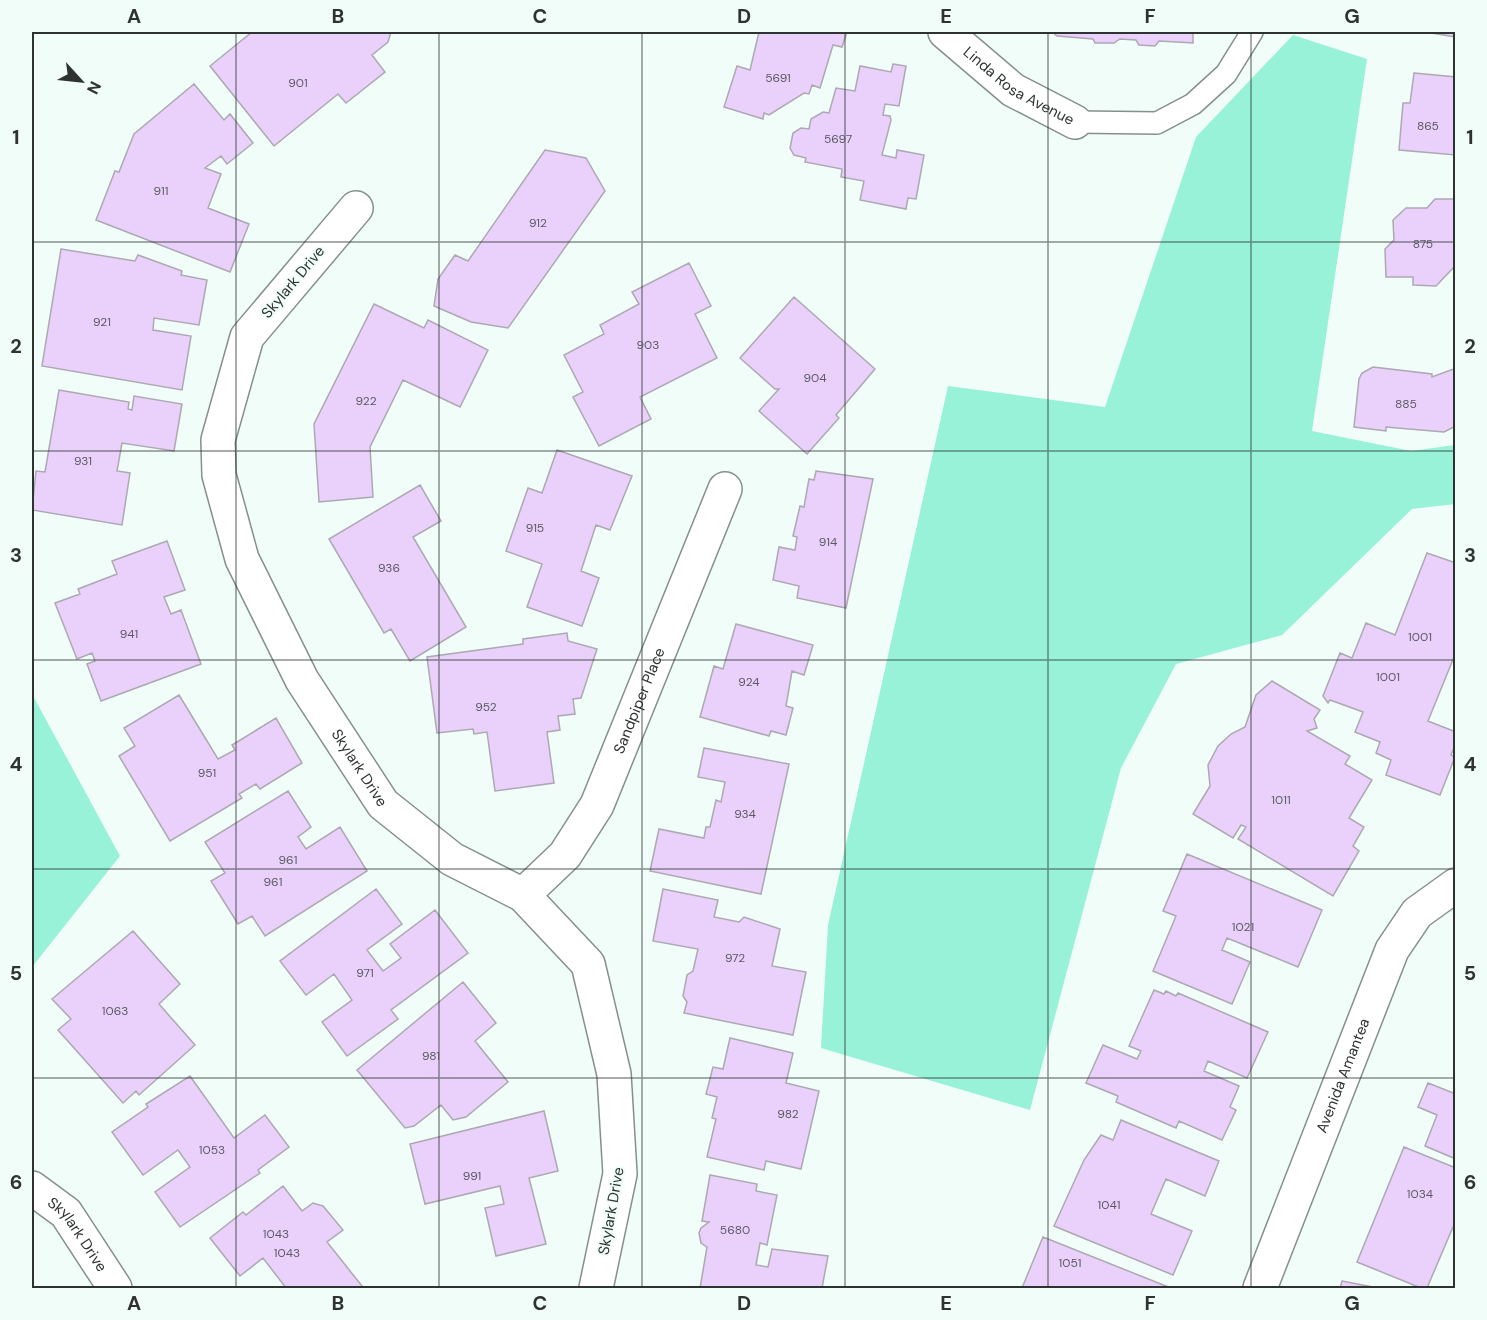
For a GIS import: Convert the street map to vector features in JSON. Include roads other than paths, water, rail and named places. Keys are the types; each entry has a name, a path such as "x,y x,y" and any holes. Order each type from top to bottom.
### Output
{"street":[{"name":"Linda Rosa Avenue","path":"945,32 1013,90 1075,122"},
{"name":"Skylark Drive","path":"356,207 247,337 219,440 219,475 242,559 302,680 383,804 452,859 523,896 588,964 614,1074 620,1174 596,1288"},
{"name":"Sandpiper Place","path":"523,896 565,855 597,805 725,489"},
{"name":"Avenida Amantea","path":"1260,1288 1392,950 1417,913 1455,885"},
{"name":"Skylark Drive","path":"32,1188 66,1213 115,1288"}],"lane":[{"name":"Linda Rosa Avenue","path":"1075,122 1157,123 1193,104 1226,74 1252,32"}]}
